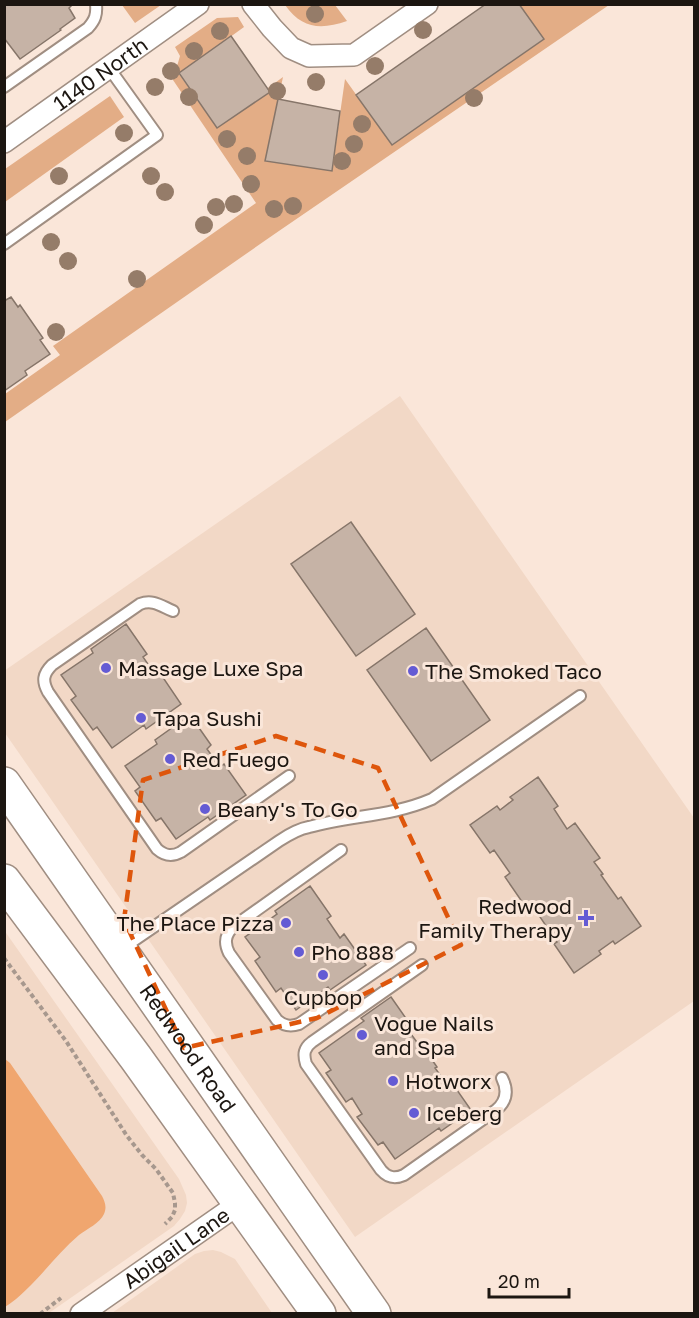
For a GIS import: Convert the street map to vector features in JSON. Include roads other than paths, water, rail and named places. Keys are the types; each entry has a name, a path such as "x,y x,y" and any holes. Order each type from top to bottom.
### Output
{"main road":[{"name":"Redwood Road","path":"4,784 374,1314"},
{"path":"4,881 142,1067 319,1314"}],"street":[{"name":"1140 North","path":"4,142 198,4"},
{"path":"253,4 291,48 309,56 354,55 427,4"},
{"name":"Abigail Lane","path":"81,1314 240,1203"}],"lane":[{"path":"4,87 88,28 94,22 97,14 96,4"},
{"path":"4,244 157,135 109,68"},
{"path":"173,611 156,603 140,604 52,665 46,670 44,677 44,685 48,692 157,849 162,854 175,855 289,776"},
{"path":"120,950 292,833 307,827 386,814 432,799 580,696"},
{"path":"341,850 234,927 225,941 229,953 278,1020 288,1026 298,1024 410,948"},
{"path":"422,965 312,1042 305,1051 306,1064 381,1170 391,1178 404,1175 496,1110 505,1098 506,1091 502,1078"}],"place":[{"name":"Massage Luxe Spa","path":"106,668"},
{"name":"The Smoked Taco","path":"413,671"},
{"name":"Tapa Sushi","path":"141,718"},
{"name":"Red Fuego","path":"170,759"},
{"name":"Beany's To Go","path":"205,809"},
{"name":"Redwood Family Therapy","path":"586,918"},
{"name":"The Place Pizza","path":"286,923"},
{"name":"Pho 888","path":"299,952"},
{"name":"Cupbop","path":"323,975"},
{"name":"Vogue Nails and Spa","path":"362,1035"},
{"name":"Hotworx","path":"393,1081"},
{"name":"Iceberg","path":"414,1113"}]}
